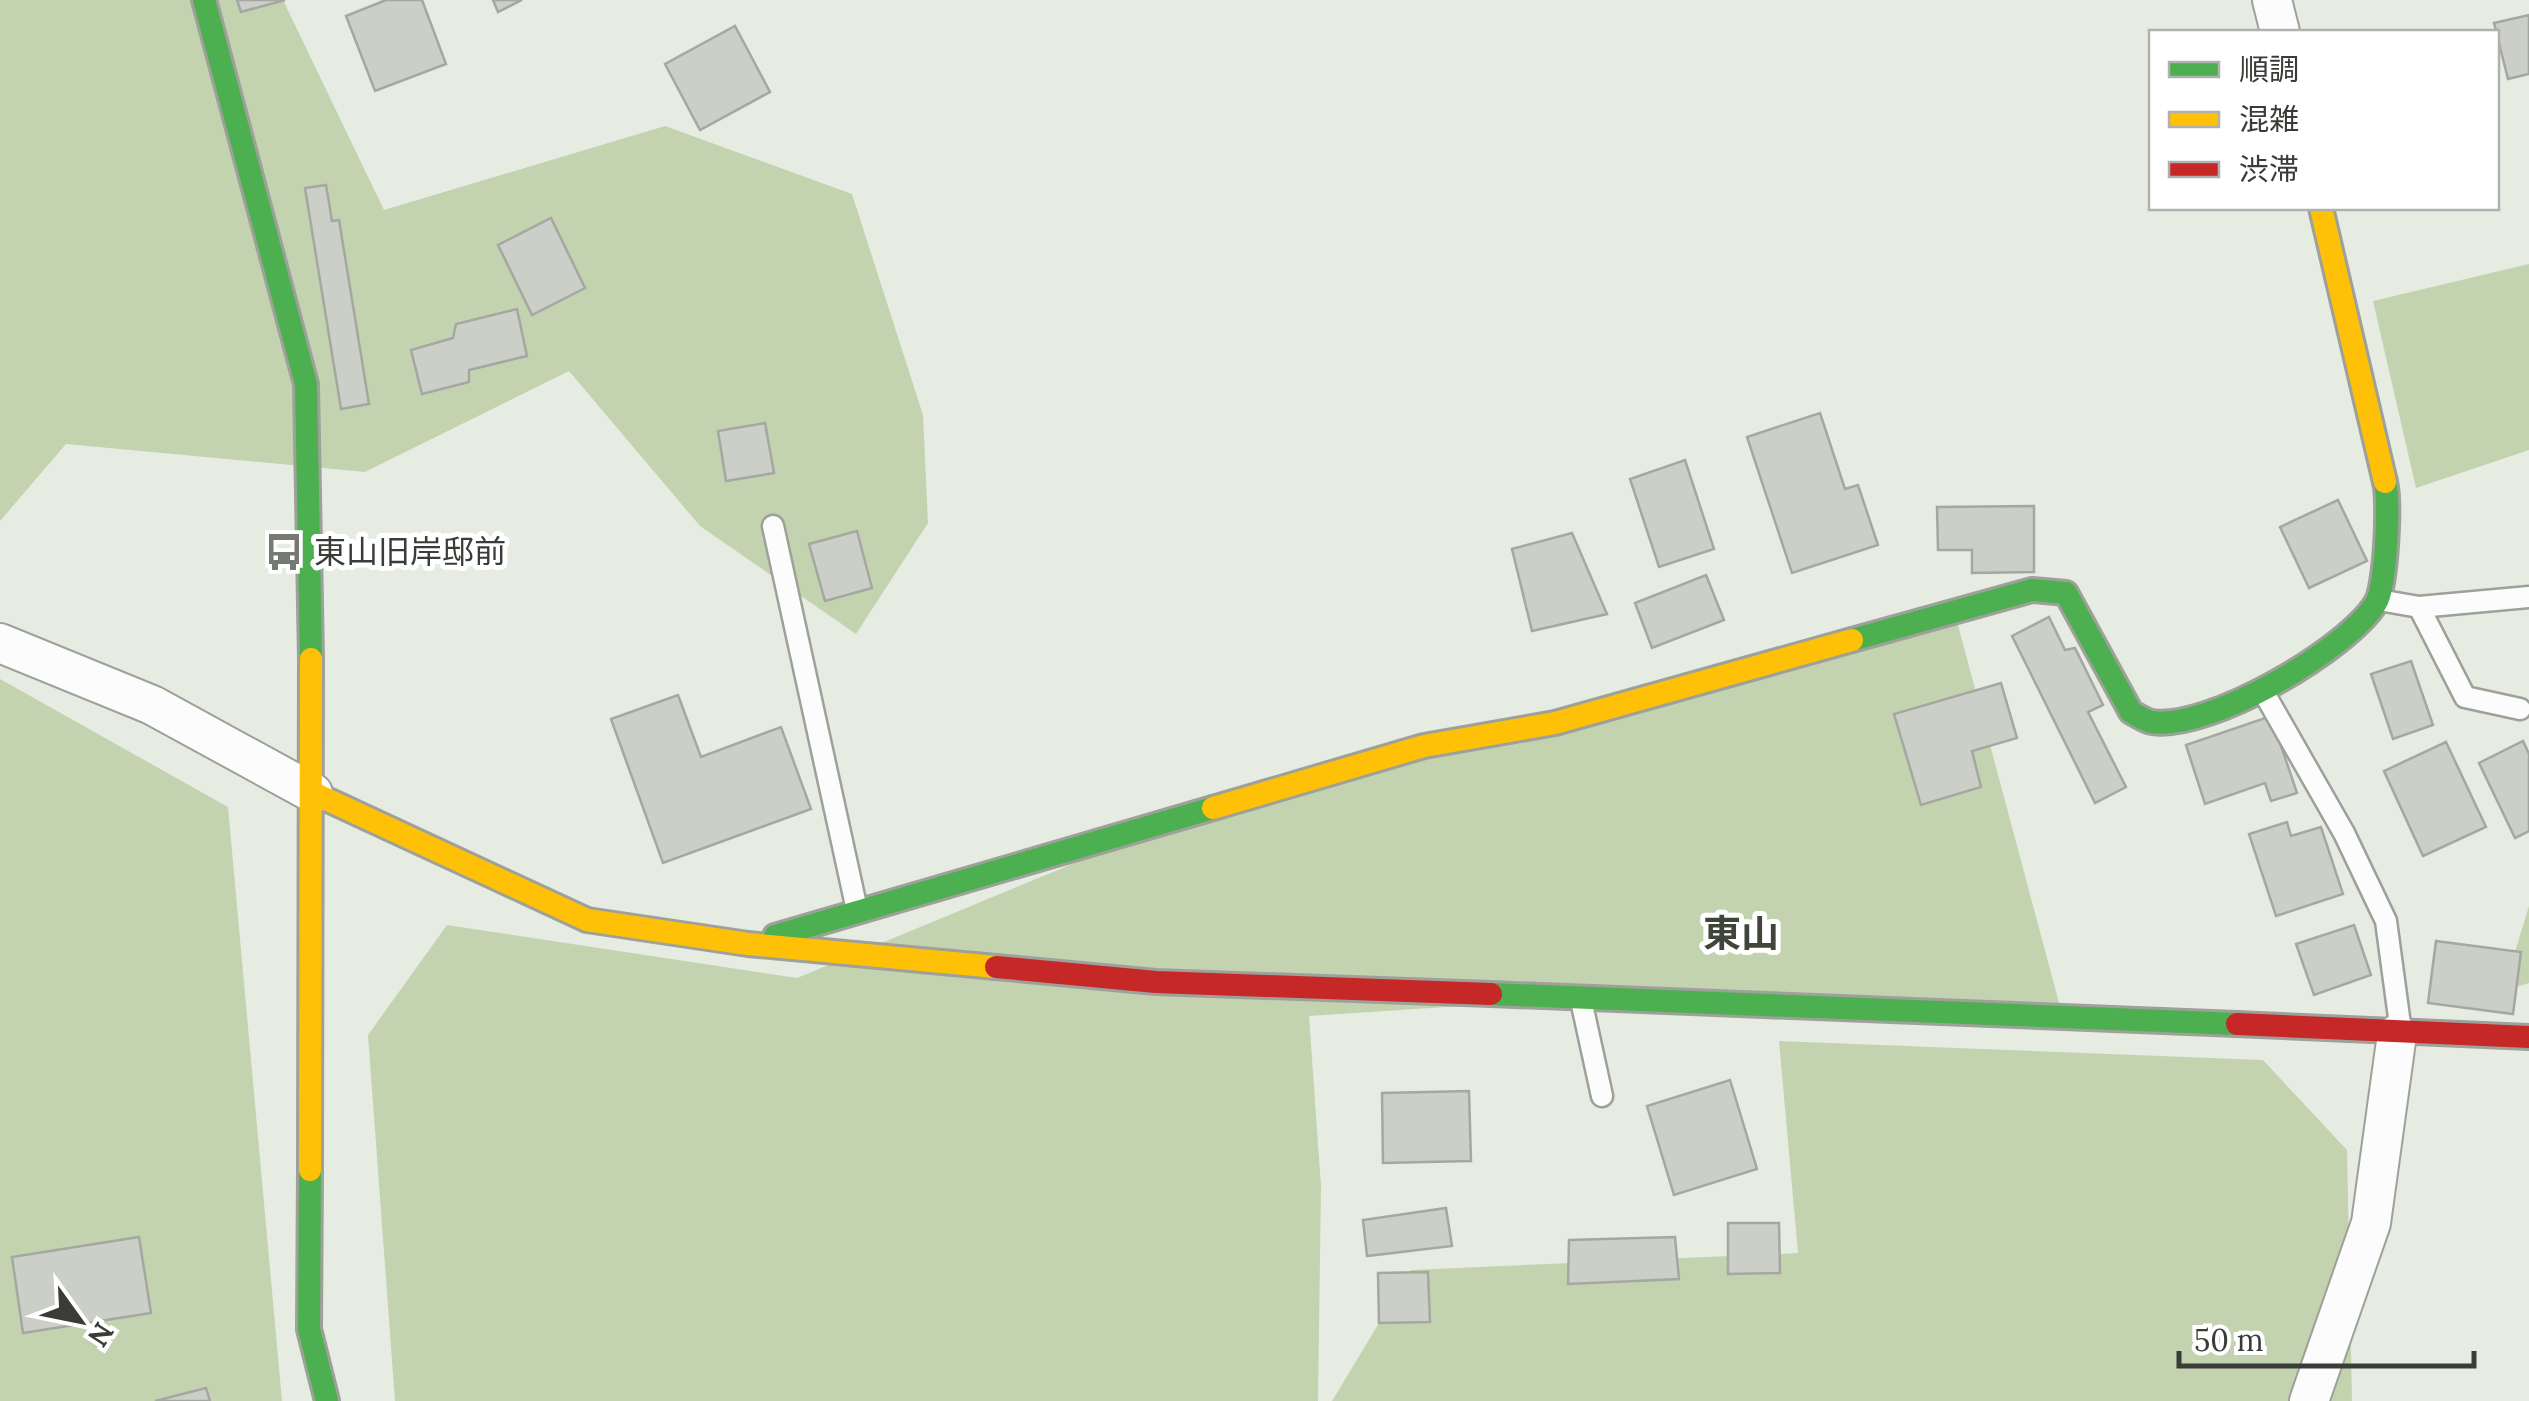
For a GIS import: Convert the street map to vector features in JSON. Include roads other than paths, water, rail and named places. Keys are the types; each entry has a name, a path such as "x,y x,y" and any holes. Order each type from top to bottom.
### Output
{"street":[{"path":"204,0 306,384 313,793 310,1329 327,1401"},
{"path":"2272,0 2280,30"},
{"path":"748,944 1424,746 1555,724 2032,590 2066,594 2130,712 2151,722 2177,720 2264,692 2356,628 2379,600 2388,492 2321,210"},
{"path":"0,643 152,705 313,793 587,920 748,944 1156,982 2062,1014 2399,1034 2529,1037"},
{"path":"2309,1401 2371,1223 2399,1034"}],"lane":[{"path":"772,526 857,912"},
{"path":"2379,600 2419,607 2529,597"},
{"path":"2419,607 2465,697 2520,709"},
{"path":"2264,692 2344,833 2386,921 2399,1034"},
{"path":"1581,998 1602,1096"}],"place":[{"name":"東山旧岸邸前","path":"284,552"}],"district":[{"name":"東山","path":"1741,934"}]}
